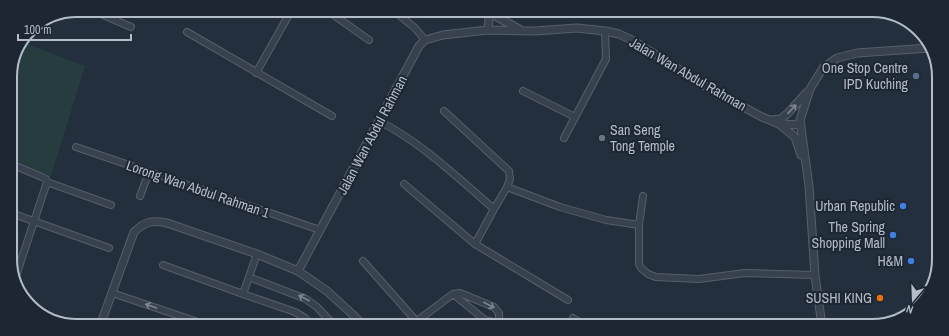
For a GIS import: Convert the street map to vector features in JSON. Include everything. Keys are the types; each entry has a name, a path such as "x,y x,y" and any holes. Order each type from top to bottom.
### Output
{"street":[{"path":"108,17 131,27"},
{"path":"256,73 288,17"},
{"path":"336,17 369,40"},
{"path":"401,17 415,28 426,40"},
{"path":"489,17 491,30"},
{"path":"497,17 522,30"},
{"name":"Jalan Wan Abdul Rahman","path":"298,271 419,46 426,40 433,37 455,33 491,30 535,31 577,28 619,34 634,41 705,86 769,120 778,124 801,125"},
{"path":"564,138 606,59 605,31"},
{"path":"187,32 332,116"},
{"path":"769,120 780,119 788,113 810,89 823,68 837,58 857,53 924,48"},
{"path":"810,89 800,120 809,186 815,275 821,319"},
{"path":"523,91 575,117"},
{"path":"444,111 509,171 510,179 507,187 475,244"},
{"path":"379,120 398,130 421,146 494,208"},
{"path":"778,124 795,137 806,164"},
{"name":"Lorong Wan Abdul Rahman 1","path":"76,147 320,230"},
{"path":"17,167 46,179 47,182 111,205"},
{"path":"140,196 149,172"},
{"path":"18,270 47,182"},
{"path":"404,184 475,244 568,300"},
{"path":"507,187 560,207 606,220 640,225"},
{"path":"643,196 640,225 639,264 648,274 656,278 699,279 745,273 815,275"},
{"path":"17,215 109,248"},
{"path":"102,319 134,232 141,225 156,221 167,223 257,254 298,271 327,291 357,319"},
{"path":"243,294 257,254"},
{"path":"363,261 413,319"},
{"path":"163,265 295,312 306,319"},
{"path":"249,277 306,299 317,307 328,319"},
{"path":"421,319 453,294 460,292 494,307 499,313 499,319"},
{"path":"112,293 189,319"},
{"path":"453,294 484,319"}],"green space":[{"path":"27,44 85,66 51,176 17,162 17,73 19,62"}],"place":[{"name":"One Stop Centre IPD Kuching","path":"916,76"},
{"name":"San Seng Tong Temple","path":"602,138"},
{"name":"Urban Republic","path":"903,206"},
{"name":"The Spring Shopping Mall","path":"893,235"},
{"name":"H&M","path":"911,261"},
{"name":"SUSHI KING","path":"880,298"}]}
